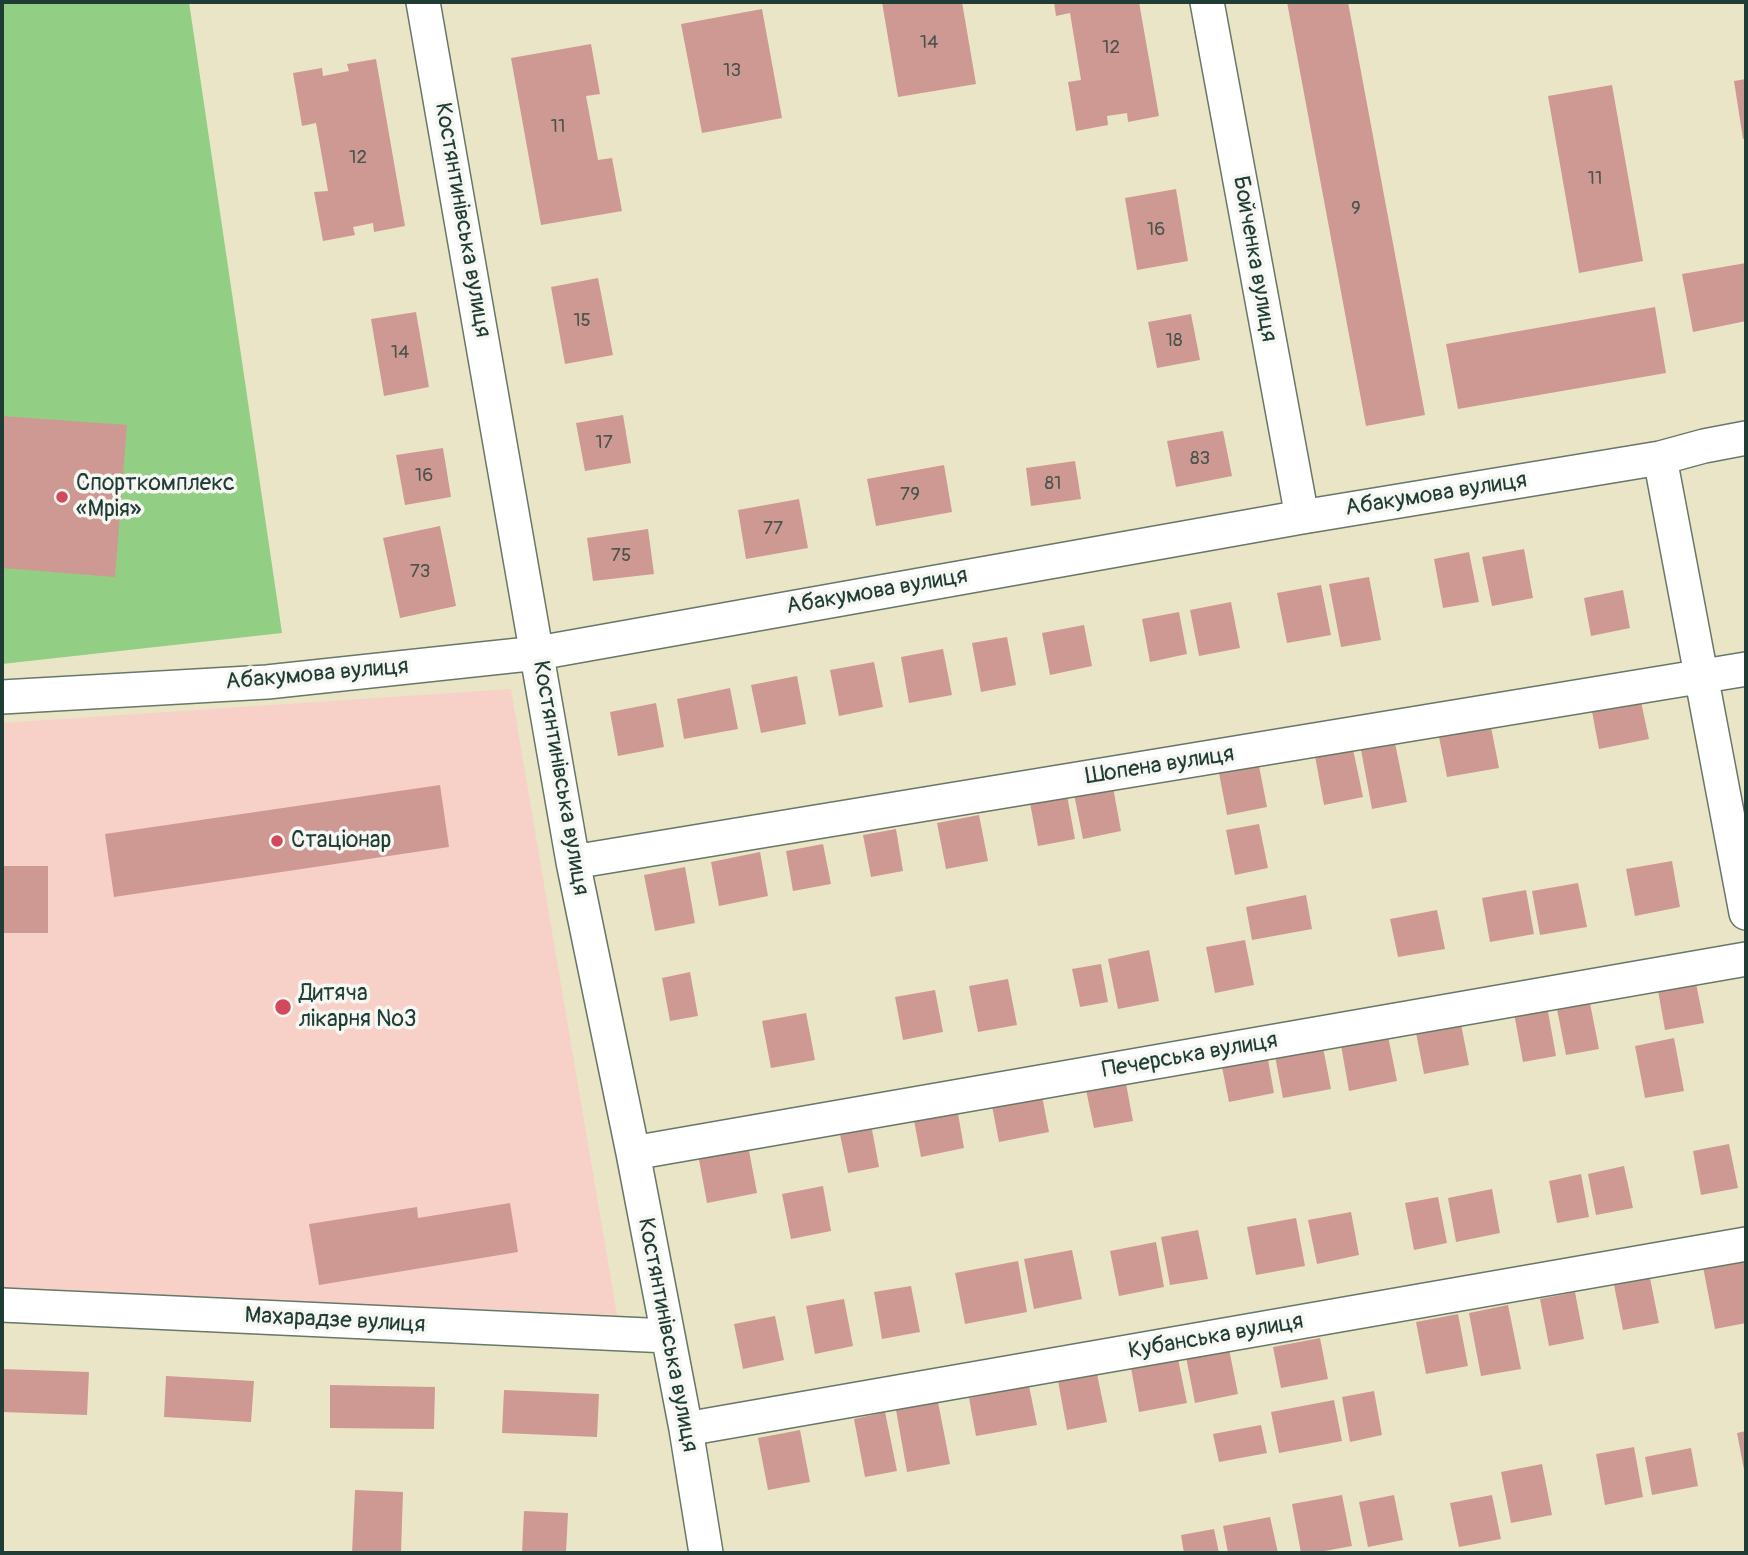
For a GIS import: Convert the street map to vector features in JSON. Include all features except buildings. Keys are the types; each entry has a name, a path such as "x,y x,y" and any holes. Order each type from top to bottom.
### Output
{"street":[{"name":"Костянтинівська вулиця","path":"423,2 573,862 633,1153 686,1429 706,1553"},
{"name":"Бойченка вулиця","path":"1207,2 1302,516"},
{"name":"Абакумова вулиця","path":"2,697 267,682 538,653 1302,516 1660,458 1746,438"},
{"path":"1660,458 1746,913"},
{"name":"Шопена вулиця","path":"573,862 1746,669"},
{"name":"Печерська вулиця","path":"633,1153 1746,959"},
{"name":"Кубанська вулиця","path":"686,1429 1746,1244"},
{"name":"Махарадзе вулиця","path":"2,1305 668,1336"}],"shaded area":[{"name":"Дитяча лікарня №3","path":"511,689 617,1315 2,1290 2,723"}],"green space":[{"path":"2,2 189,2 282,633 2,664"}],"place":[{"name":"Спорткомплекс «Мрія»","path":"62,497"},
{"name":"Стаціонар","path":"277,841"},
{"name":"Дитяча лікарня №3","path":"283,1007"}]}
